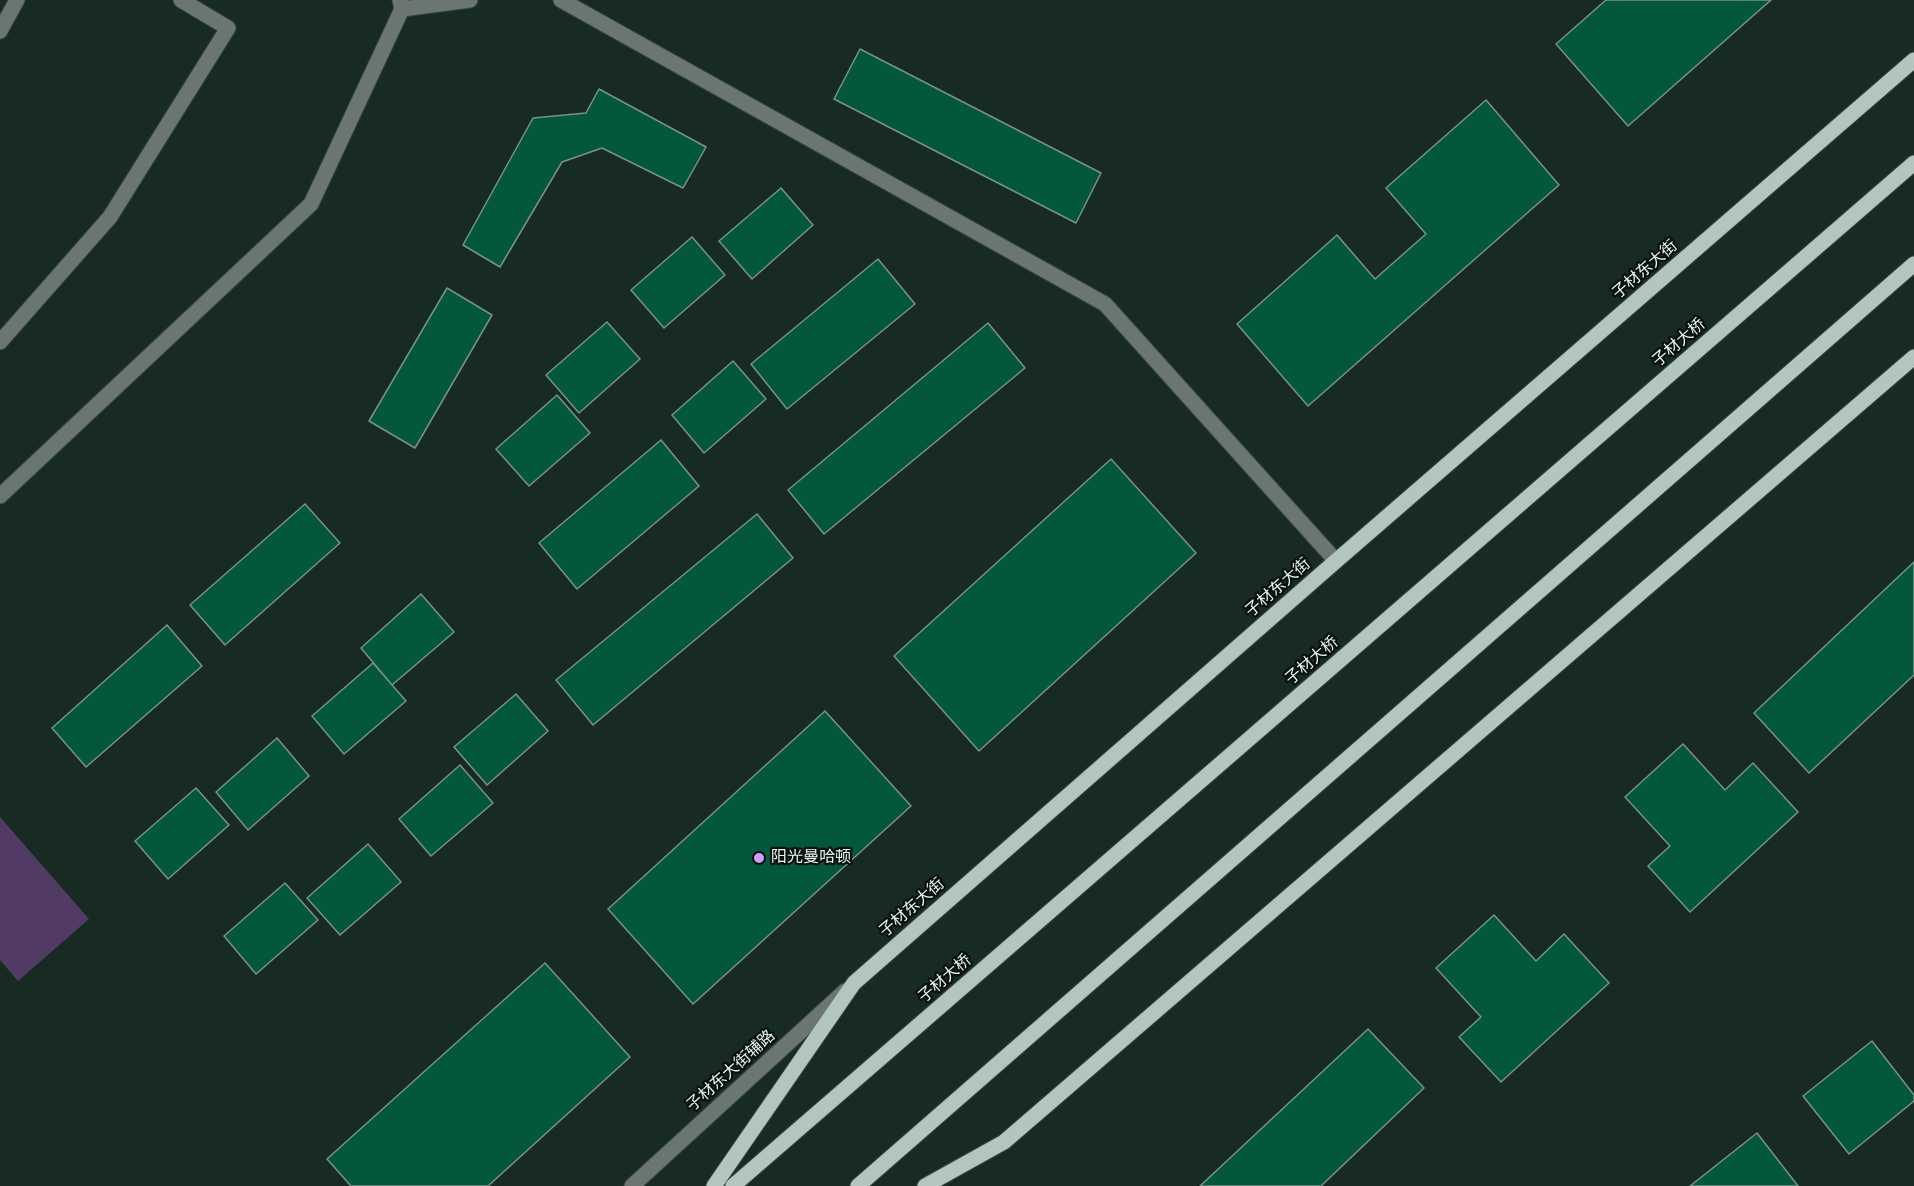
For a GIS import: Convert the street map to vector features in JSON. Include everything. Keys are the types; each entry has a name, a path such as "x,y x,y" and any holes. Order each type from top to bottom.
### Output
{"main road":[{"name":"子材东大街","path":"714,1186 854,983 1914,60"},
{"name":"子材大桥","path":"734,1186 1914,163"},
{"path":"858,1186 1914,264"},
{"path":"926,1186 1004,1142 1914,357"}],"street":[{"path":"0,31 17,0"},
{"path":"0,342 110,217 228,28 181,0"},
{"path":"0,496 311,204 401,4 470,0"},
{"path":"561,0 1105,304 1336,561"},
{"name":"子材东大街辅路","path":"632,1186 854,983"}],"shaded area":[{"path":"0,817 89,919 18,981 0,960"}],"building":[{"path":"1606,0 1771,0 1628,126 1556,44"},
{"path":"860,49 1101,173 1076,223 834,99"},
{"path":"599,89 706,147 683,188 602,148 562,162 500,267 463,245 533,118 586,113"},
{"path":"1486,100 1559,185 1308,406 1237,324 1337,235 1375,279 1426,234 1386,188"},
{"path":"781,188 813,225 752,279 719,241"},
{"path":"692,237 725,275 664,328 631,290"},
{"path":"878,259 915,304 787,409 751,364"},
{"path":"447,288 492,315 415,448 369,421"},
{"path":"607,322 640,359 579,413 546,375"},
{"path":"988,323 1025,368 824,534 788,490"},
{"path":"733,361 766,399 704,453 672,415"},
{"path":"557,395 590,433 529,486 496,449"},
{"path":"661,440 699,486 577,589 539,543"},
{"path":"1111,459 1196,553 979,751 894,656"},
{"path":"305,504 340,543 225,645 190,605"},
{"path":"757,514 793,558 593,725 556,680"},
{"path":"1914,562 1914,675 1809,773 1754,713"},
{"path":"421,594 454,632 392,685 361,648"},
{"path":"167,625 202,666 86,767 52,728"},
{"path":"373,663 406,701 344,754 312,716"},
{"path":"516,694 548,731 487,785 454,747"},
{"name":"阳光曼哈顿","path":"825,711 911,806 693,1004 608,909"},
{"path":"277,738 309,776 248,830 216,792"},
{"path":"1683,744 1725,790 1753,763 1798,812 1690,912 1648,866 1670,846 1625,797"},
{"path":"460,765 493,803 431,856 399,819"},
{"path":"196,788 229,825 168,879 135,841"},
{"path":"368,844 401,882 340,935 307,898"},
{"path":"285,883 318,920 256,974 224,936"},
{"path":"1494,915 1536,961 1564,934 1609,983 1501,1082 1459,1037 1481,1017 1436,968"},
{"path":"545,963 630,1057 488,1186 351,1186 327,1159"},
{"path":"1368,1029 1424,1088 1321,1186 1200,1186"},
{"path":"1872,1041 1914,1095 1914,1101 1849,1154 1803,1096"},
{"path":"1757,1133 1798,1186 1690,1186"}],"place":[{"name":"阳光曼哈顿","path":"759,858"}]}
